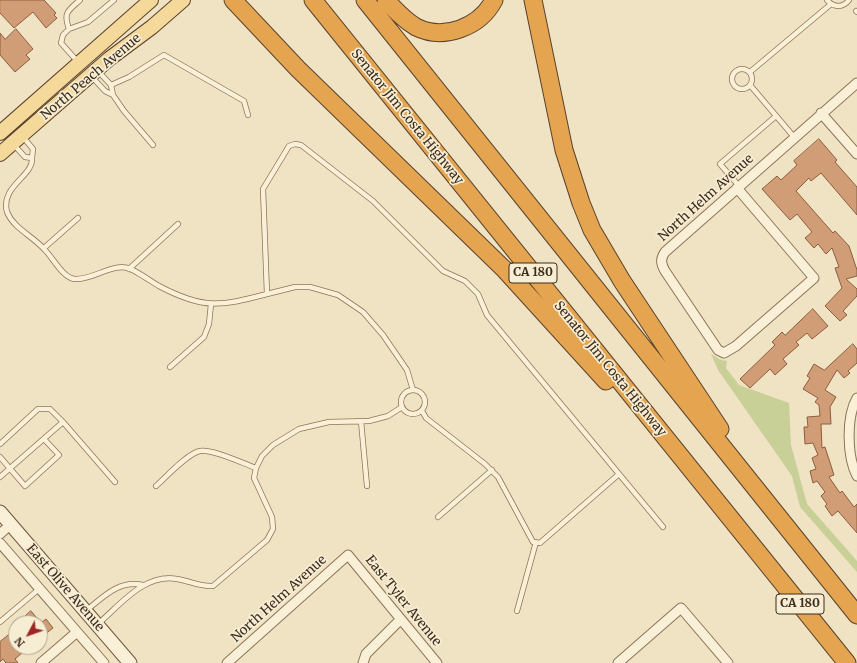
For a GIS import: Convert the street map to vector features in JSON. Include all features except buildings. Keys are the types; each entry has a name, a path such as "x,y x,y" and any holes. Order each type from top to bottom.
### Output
{"highway":[{"path":"233,0 298,69 505,270 753,546"},
{"name":"Senator Jim Costa Highway","path":"313,0 847,663"},
{"name":"CA 180","path":"365,0 857,615"},
{"path":"386,0 398,13 412,24 436,32 455,31 475,22 488,9 494,0"},
{"path":"533,0 564,150 581,203 592,230 622,281 782,523"}],"main road":[{"name":"North Peach Avenue","path":"0,133 151,0"},
{"name":"North Peach Avenue","path":"0,154 120,50 152,27 183,0"},
{"path":"94,73 89,73 91,66 110,49 115,39 117,30"},
{"path":"54,108 60,93 81,72 79,63"},
{"name":"East Olive Avenue","path":"0,512 130,663"}],"street":[{"name":"North Helm Avenue","path":"738,187 814,278 736,346 724,353 718,350 665,271 661,261 665,252 794,137 857,83"},
{"path":"822,113 857,154"},
{"path":"857,398 852,406 850,416 851,460 857,476"},
{"path":"0,534 11,524"},
{"path":"0,543 104,663"},
{"name":"North Helm Avenue","path":"227,663 348,555"},
{"name":"East Tyler Avenue","path":"348,555 400,620 437,663"},
{"path":"618,663 681,608 728,663"},
{"path":"363,663 366,654 400,620"},
{"path":"41,663 77,632"}],"lane":[{"path":"69,29 65,18 67,11 80,0"},
{"path":"79,63 62,43 63,35 69,29 88,22 114,0"},
{"path":"827,0 831,4 842,6 849,0"},
{"path":"750,72 831,4"},
{"path":"111,85 129,77 164,55 244,101 248,115"},
{"path":"739,69 746,69 750,72 752,79 750,85 744,89 737,88 732,79 734,73 739,69"},
{"path":"94,73 111,85 114,95 153,145"},
{"path":"94,73 105,90 114,95"},
{"path":"750,85 794,137"},
{"path":"738,187 720,164 776,116"},
{"path":"17,139 24,157 32,158"},
{"path":"17,139 33,149 32,158 31,165 12,184 6,203 7,211 13,223 23,232 33,237 66,274 73,279 84,278 117,268 128,268 168,291 192,300 211,304 231,303 294,286 315,288 338,295 363,312 383,335 407,370 413,390 423,396 425,403 422,411"},
{"path":"267,294 263,189 289,146 295,144 301,145 373,201 443,271 465,282 478,294 486,314 663,526"},
{"path":"44,248 78,218"},
{"path":"128,268 178,224"},
{"path":"170,367 204,337 209,324 211,304"},
{"path":"402,407 403,395 413,390"},
{"path":"402,407 410,414 422,411"},
{"path":"97,625 143,585 163,577 178,579 205,587 213,586 267,540 273,529 272,517 254,478 256,468 262,456 272,445 299,429 329,422 369,421 388,416 402,407"},
{"path":"0,444 38,409 50,409 116,482"},
{"path":"422,411 426,418 485,464 498,477 533,542 540,543 619,474"},
{"path":"361,421 366,486"},
{"path":"0,477 63,422"},
{"path":"0,457 25,486 59,455 44,439"},
{"path":"156,486 186,460 199,451 210,452 256,468"},
{"path":"438,517 492,470"},
{"path":"517,611 536,542"},
{"path":"85,611 118,587 134,583 143,585"},
{"path":"0,622 39,589"}],"green space":[{"path":"711,354 721,360 727,361 726,368 739,385 789,403 791,445 807,504 857,561 857,572 800,507 792,476 718,370"}]}
